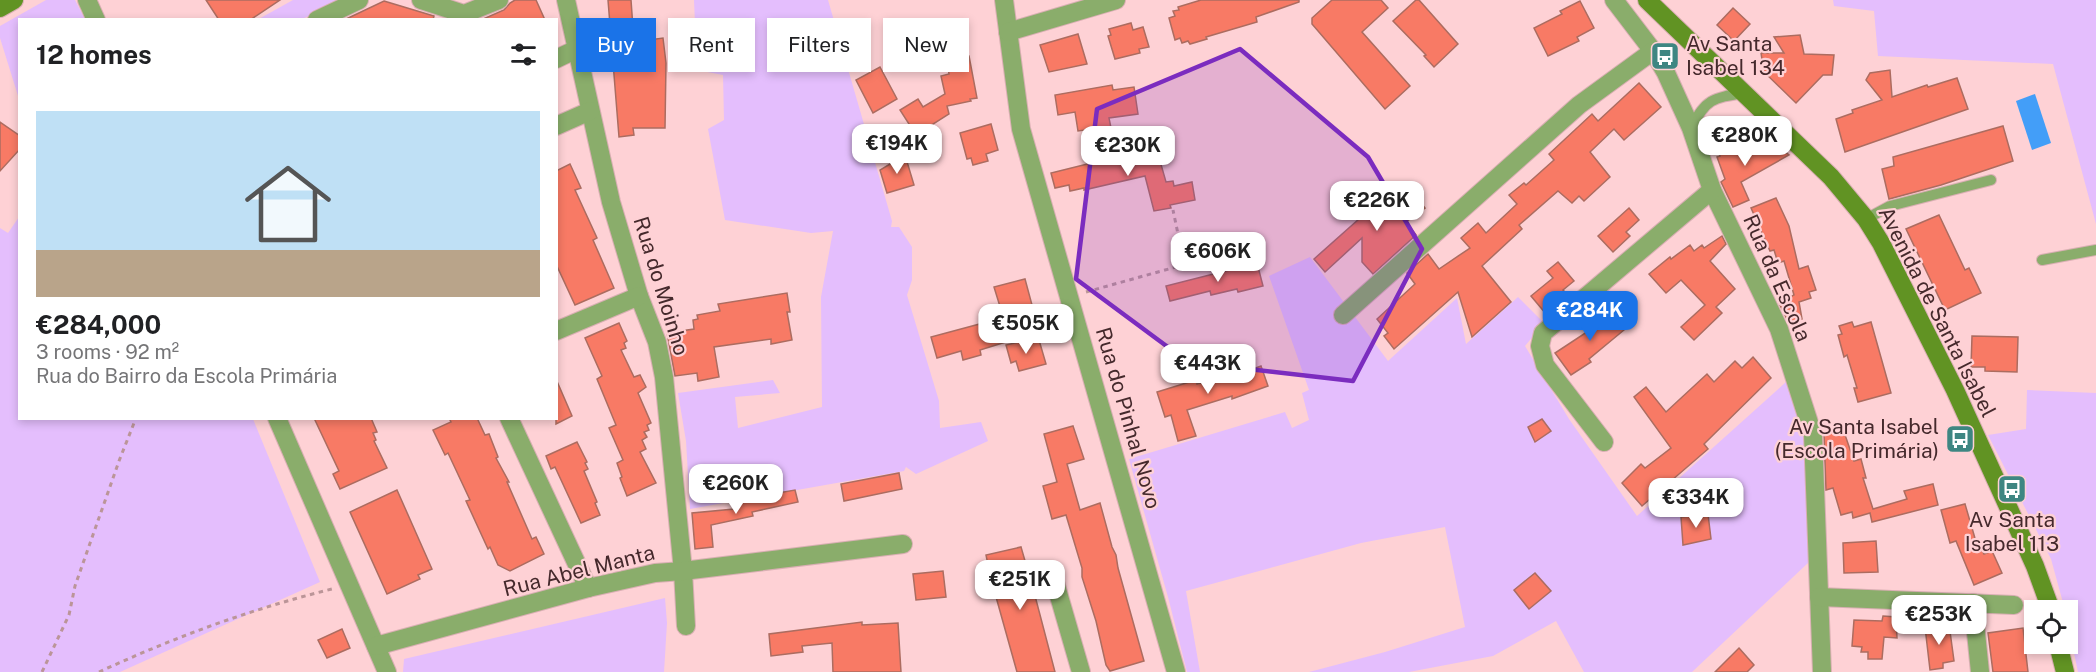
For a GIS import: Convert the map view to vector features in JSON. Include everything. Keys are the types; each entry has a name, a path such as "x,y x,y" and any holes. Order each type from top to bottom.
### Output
{"street":[{"path":"0,8 14,0"},
{"path":"87,0 95,18"},
{"path":"321,18 359,0"},
{"path":"421,0 464,14 499,0"},
{"name":"Rua do Moinho","path":"566,0 576,45"},
{"name":"Rua do Pinhal Novo","path":"1004,0 1021,129 1176,672"},
{"path":"1008,32 1116,0"},
{"name":"Rua da Escola","path":"1614,0 1653,51 1666,73 1691,128 1712,190 1779,328 1813,435 1822,672"},
{"name":"Avenida de Santa Isabel","path":"1647,0 1831,177 1866,219 1881,243 1955,390 2035,566 2047,600"},
{"path":"558,57 576,50"},
{"path":"1342,315 1579,105 1653,51"},
{"name":"Rua do Moinho","path":"582,72 611,202 639,296 657,342 664,377 683,571 686,626"},
{"path":"558,125 590,111"},
{"path":"1604,442 1545,365 1540,346 1543,333 1712,190"},
{"path":"558,330 639,296"},
{"path":"278,420 387,672"},
{"path":"509,420 588,588"},
{"name":"Rua Abel Manta","path":"376,646 588,588 655,573 903,544"},
{"path":"1052,572 1081,672"},
{"path":"1820,597 2013,605"},
{"path":"1973,603 1980,672"},
{"path":"2060,654 2065,672"}],"lane":[{"path":"1691,128 1700,110 1715,98 1744,93"},
{"path":"1866,219 1890,206 1991,180"},
{"path":"2042,260 2096,250"}],"path":[{"path":"1070,296 1183,265 1184,258 1173,210"},
{"path":"42,672 69,615 75,586 118,461 135,420"},
{"path":"99,672 177,638 283,601 349,585"}],"highlighted area":[{"path":"1240,49 1368,157 1422,249 1353,381 1188,362 1076,279 1097,109"}],"shaded area":[{"path":"46,0 75,0 84,18 18,18 18,96 0,38 0,26"},
{"path":"293,0 344,0 304,18 261,18"},
{"path":"694,0 828,0 833,18 767,18 767,72 849,72 892,221 891,227 899,227 912,247 912,280 907,295 939,401 940,428 981,422 988,441 916,474 906,467 904,471 690,509 686,441 678,393 773,380 780,393 735,397 738,428 822,407 821,297 833,231 811,233 725,220 708,129 724,120 723,75 707,72 755,72 755,18 695,18"},
{"path":"1833,0 2096,0 2096,224 2053,64 1878,56 1874,11 1834,6"},
{"path":"18,218 18,420 253,420 320,582 120,672 0,672 0,228 8,233"},
{"path":"1310,257 1388,361 1457,298 1466,344 1518,297 1544,323 1525,346 1569,419 1637,516 1786,382 1804,439 1809,562 1692,672 1584,672 1556,621 1493,656 1409,672 1309,672 1385,652 1465,627 1445,527 1361,543 1186,591 1200,672 1187,672 1129,459 1285,412 1292,428 1309,420 1302,393 1309,390 1269,276"},
{"path":"2027,390 2096,393 2096,672 2078,672 2074,654 2078,654 2078,600 2062,600 2051,559 1988,435 2026,429"},
{"path":"665,598 667,623 664,672 403,672 404,659"}],"water":[{"path":"2035,94 2051,143 2032,150 2016,101"},
{"path":"1738,125 1743,136 1714,148 1709,137"}],"building":[{"path":"206,0 280,0 253,18 218,18"},
{"path":"515,0 536,0 544,18 486,18 504,10"},
{"path":"608,0 631,0 632,18 609,18"},
{"path":"1201,0 1299,0 1299,2 1256,17 1257,22 1206,37 1207,39 1190,44 1188,41 1182,43 1180,38 1175,40 1169,18 1175,16 1173,11 1179,10 1178,7"},
{"path":"1332,0 1381,0 1388,8 1362,32 1410,86 1385,109 1312,24 1312,18"},
{"path":"1416,0 1419,0 1458,44 1434,67 1424,56 1426,55 1393,21"},
{"path":"384,1 434,16 434,18 348,18"},
{"path":"1580,1 1594,28 1577,37 1579,41 1548,56 1534,28 1562,14 1560,11"},
{"path":"1733,8 1750,24 1734,41 1717,25"},
{"path":"1131,23 1133,30 1143,27 1149,47 1139,49 1140,53 1115,59 1108,36 1111,35 1109,29"},
{"path":"1078,34 1087,64 1049,72 1040,45"},
{"path":"1800,35 1804,54 1834,55 1832,75 1823,75 1796,103 1764,72 1761,53 1784,53 1774,37"},
{"path":"663,38 666,63 665,128 633,128 634,135 619,137 614,72 656,72 656,39"},
{"path":"969,56 977,98 947,106 949,114 916,135 900,110 918,99 923,107 945,94 941,76 949,74 949,72 969,72"},
{"path":"880,67 897,99 873,113 856,80"},
{"path":"1890,70 1892,97 1957,78 1968,109 1845,152 1836,119 1853,113 1852,110 1882,100 1866,80 1870,73"},
{"path":"1639,83 1661,107 1624,140 1614,129 1590,152 1610,177 1584,201 1579,196 1572,203 1558,191 1519,225 1522,229 1482,266 1511,302 1472,337 1458,292 1394,349 1384,336 1388,333 1377,319 1415,284 1407,273 1428,254 1439,269 1470,248 1461,238 1478,223 1486,233 1517,204 1509,195 1524,183 1526,185 1554,160 1549,154 1592,114 1598,121"},
{"path":"1112,85 1113,90 1134,87 1138,114 1109,118 1111,128 1092,131 1092,129 1078,131 1075,112 1058,115 1055,95"},
{"path":"0,122 18,135 18,151 0,171"},
{"path":"991,124 998,150 986,154 988,161 973,165 971,158 967,159 960,133"},
{"path":"2003,126 2013,161 1941,185 1889,199 1882,169 1894,166 1893,157"},
{"path":"1735,141 1739,149 1747,146 1750,153 1774,143 1789,155 1741,182 1749,200 1733,207 1721,182 1725,179 1717,157 1720,156 1717,148"},
{"path":"1156,147 1166,182 1173,181 1174,186 1192,182 1195,200 1154,211 1145,176 1084,190 1084,188 1070,191 1069,185 1055,188 1051,173"},
{"path":"905,155 914,185 887,193 880,170"},
{"path":"570,164 581,188 575,190 597,238 593,240 614,288 575,305 558,268 558,170"},
{"path":"1407,185 1425,208 1406,222 1416,235 1373,274 1362,262 1362,238 1325,272 1314,259 1377,203 1378,205 1391,195 1392,197"},
{"path":"1776,198 1789,226 1799,269 1808,266 1816,290 1809,292 1811,298 1799,302 1802,319 1789,323 1779,303 1794,295 1784,261 1778,263 1774,250 1770,251 1751,208"},
{"path":"1629,208 1639,220 1626,232 1630,236 1613,252 1598,236"},
{"path":"1939,215 1965,270 1969,268 1981,293 1945,310 1906,229"},
{"path":"1722,236 1726,244 1710,261 1735,289 1716,307 1722,313 1694,340 1681,327 1705,305 1681,280 1666,293 1649,274 1690,245 1694,251 1702,245 1704,248"},
{"path":"1558,262 1574,281 1563,290 1568,295 1546,314 1531,296 1553,278 1547,271"},
{"path":"1257,263 1263,286 1211,295 1210,291 1170,301 1166,286"},
{"path":"1025,279 1032,305 1002,313 994,287"},
{"path":"787,293 790,312 787,312 792,340 771,344 771,339 714,347 719,377 698,381 697,373 675,376 667,333 694,329 693,320 698,319 697,315 720,311 718,304"},
{"path":"1607,308 1624,330 1589,359 1591,362 1571,375 1555,353 1590,330 1586,325"},
{"path":"1002,318 1009,341 980,350 981,355 963,360 961,351 937,358 931,337"},
{"path":"1852,322 1854,327 1871,322 1891,393 1858,402 1854,388 1857,388 1838,335 1842,334 1839,326"},
{"path":"619,323 627,341 624,343 626,348 621,350 634,377 640,375 646,387 638,393 651,423 647,425 649,430 644,432 647,437 642,440 646,449 640,452 656,483 627,496 617,463 623,460 609,428 616,425 597,379 602,376 585,338"},
{"path":"1972,336 2018,337 2017,372 1985,371 1985,367 1971,367"},
{"path":"1039,340 1046,364 1019,371 1016,361 1011,363 1006,345"},
{"path":"1753,357 1771,378 1704,444 1708,449 1642,506 1622,483 1641,464 1645,468 1671,448 1634,397 1646,387 1666,412 1707,374 1714,382 1735,361 1742,368"},
{"path":"1251,363 1253,369 1261,366 1268,386 1232,399 1232,396 1187,410 1196,436 1178,441 1171,415 1165,417 1157,392 1196,380 1197,384 1225,375 1224,371"},
{"path":"558,384 572,416 556,424 558,420"},
{"path":"1542,419 1551,431 1535,442 1528,427"},
{"path":"315,420 372,420 377,432 373,433 376,440 374,441 387,468 340,489 333,474 339,471"},
{"path":"450,420 478,420 485,435 489,434 498,457 496,458 509,482 507,482 532,539 536,537 544,554 510,571 498,565 466,501 470,500 448,453 445,455 433,430 451,422"},
{"path":"1073,426 1084,459 1067,464 1080,510 1100,503 1144,661 1110,671 1106,665 1096,621 1082,577 1082,568 1066,515 1052,519 1043,486 1057,482 1044,434"},
{"path":"1843,429 1854,461 1861,459 1866,478 1863,478 1873,509 1907,499 1904,491 1933,484 1938,505 1872,522 1870,513 1853,518 1852,512 1841,515 1833,488 1826,490 1824,434"},
{"path":"577,442 587,462 585,463 588,469 584,471 600,515 581,523 555,467 551,469 546,456"},
{"path":"899,473 902,489 844,501 841,484"},
{"path":"397,490 432,569 418,575 420,579 387,594 350,512"},
{"path":"795,490 798,502 752,512 753,516 711,525 713,547 695,549 692,513 734,509 733,501"},
{"path":"1965,504 1979,552 1982,550 1984,554 1992,551 2002,573 1974,585 1956,541 1950,543 1941,510"},
{"path":"1708,514 1711,539 1683,545 1681,517"},
{"path":"1876,541 1878,572 1844,573 1843,543"},
{"path":"1021,547 1055,672 1017,672 991,579 986,555"},
{"path":"943,571 946,597 916,600 913,574"},
{"path":"1535,573 1551,591 1529,609 1514,590"},
{"path":"1883,616 1896,617 1897,638 1884,637 1882,659 1868,659 1868,652 1861,652 1862,647 1852,646 1854,620 1882,621"},
{"path":"862,622 862,625 898,623 901,672 833,672 832,643 802,646 803,652 771,656 769,634"},
{"path":"1949,624 1954,661 1943,663 1943,668 1930,670 1925,627"},
{"path":"2023,628 2024,654 2026,654 2028,672 1993,672 1988,633"},
{"path":"342,629 350,648 327,658 318,640"},
{"path":"1739,648 1754,665 1747,672 1715,672"}],"place":[{"name":"Av Santa Isabel 134","path":"1665,56"},
{"name":"Av Santa Isabel (Escola Primária)","path":"1960,439"},
{"name":"Av Santa Isabel 113","path":"2012,489"}]}
